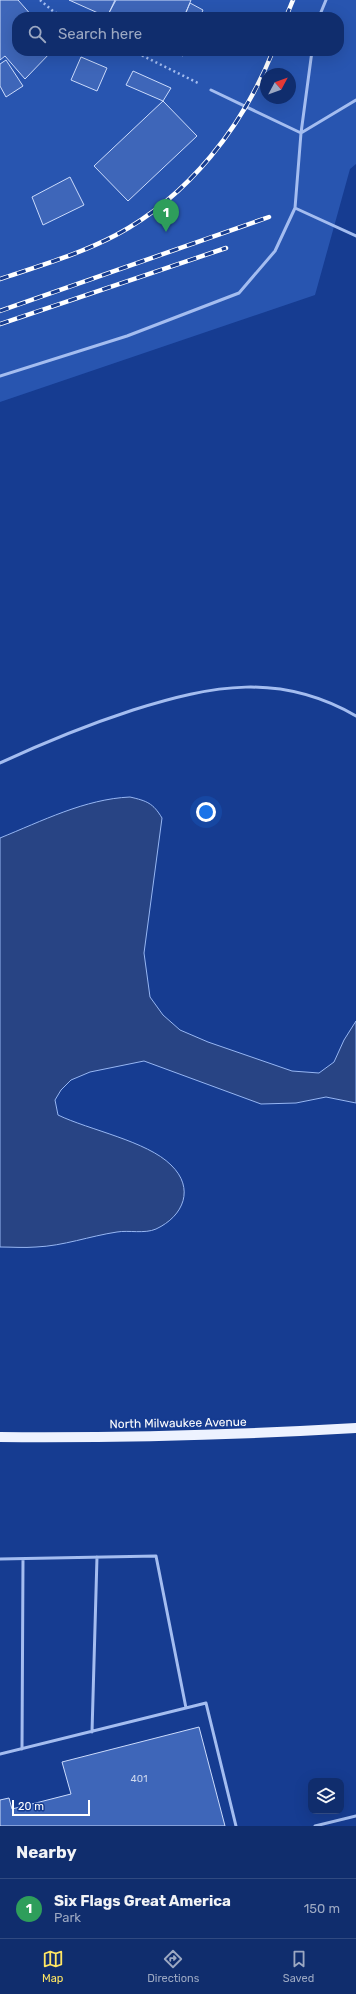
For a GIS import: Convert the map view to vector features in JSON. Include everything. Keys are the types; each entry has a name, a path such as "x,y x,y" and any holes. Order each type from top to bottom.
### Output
{"main road":[{"name":"North Milwaukee Avenue","path":"0,1438 153,1437 356,1428"}],"lane":[{"path":"321,12 326,0"},
{"path":"0,376 127,336 239,294 275,251 295,208 301,133 311,56"},
{"path":"211,90 301,133"},
{"path":"301,133 356,100"},
{"path":"295,208 356,236"},
{"path":"0,763 48,740 111,717 178,696 214,688 256,686 305,693 336,704 356,716"},
{"path":"0,1559 156,1556 186,1708"},
{"path":"92,1732 97,1558"},
{"path":"22,1749 23,1559"},
{"path":"0,1754 206,1703 236,1826"},
{"path":"314,1826 356,1816"}],"path":[{"path":"40,0 54,12"},
{"path":"143,56 211,90"}],"shaded area":[{"path":"0,0 356,0 356,164 350,169 315,295 0,402"},
{"path":"130,797 149,803 156,809 162,818 144,953 150,997 163,1015 180,1030 208,1042 292,1071 319,1073 334,1062 344,1040 356,1021 356,1103 326,1097 296,1103 261,1104 144,1061 90,1072 71,1080 61,1090 55,1100 58,1115 148,1149 161,1157 171,1165 183,1183 183,1201 179,1209 174,1217 152,1230 142,1232 117,1232 46,1246 0,1247 0,838 80,806"}],"building":[{"path":"0,0 18,0 29,12 12,12 12,56 47,56 25,79 5,56 0,60"},
{"path":"69,0 115,0 109,12 96,12"},
{"path":"116,0 191,0 186,12 110,12"},
{"path":"190,3 203,10 202,12 186,12"},
{"path":"81,57 107,68 97,91 71,80"},
{"path":"6,60 23,86 6,97 0,86 0,64"},
{"path":"133,71 171,88 163,101 126,85"},
{"path":"163,101 197,136 128,201 94,166"},
{"path":"70,177 84,205 43,225 32,197"},
{"path":"199,1727 225,1826 0,1826 0,1800 9,1798 12,1809 71,1794 62,1762"}],"railway":[{"path":"288,12 293,0"},
{"path":"0,279 59,259 102,242 142,219 167,200 190,179 211,156 229,132 261,79 271,56"},
{"path":"0,311 269,217"},
{"path":"0,324 226,248"}],"place":[{"name":"Six Flags Great America","path":"166,232"}]}
